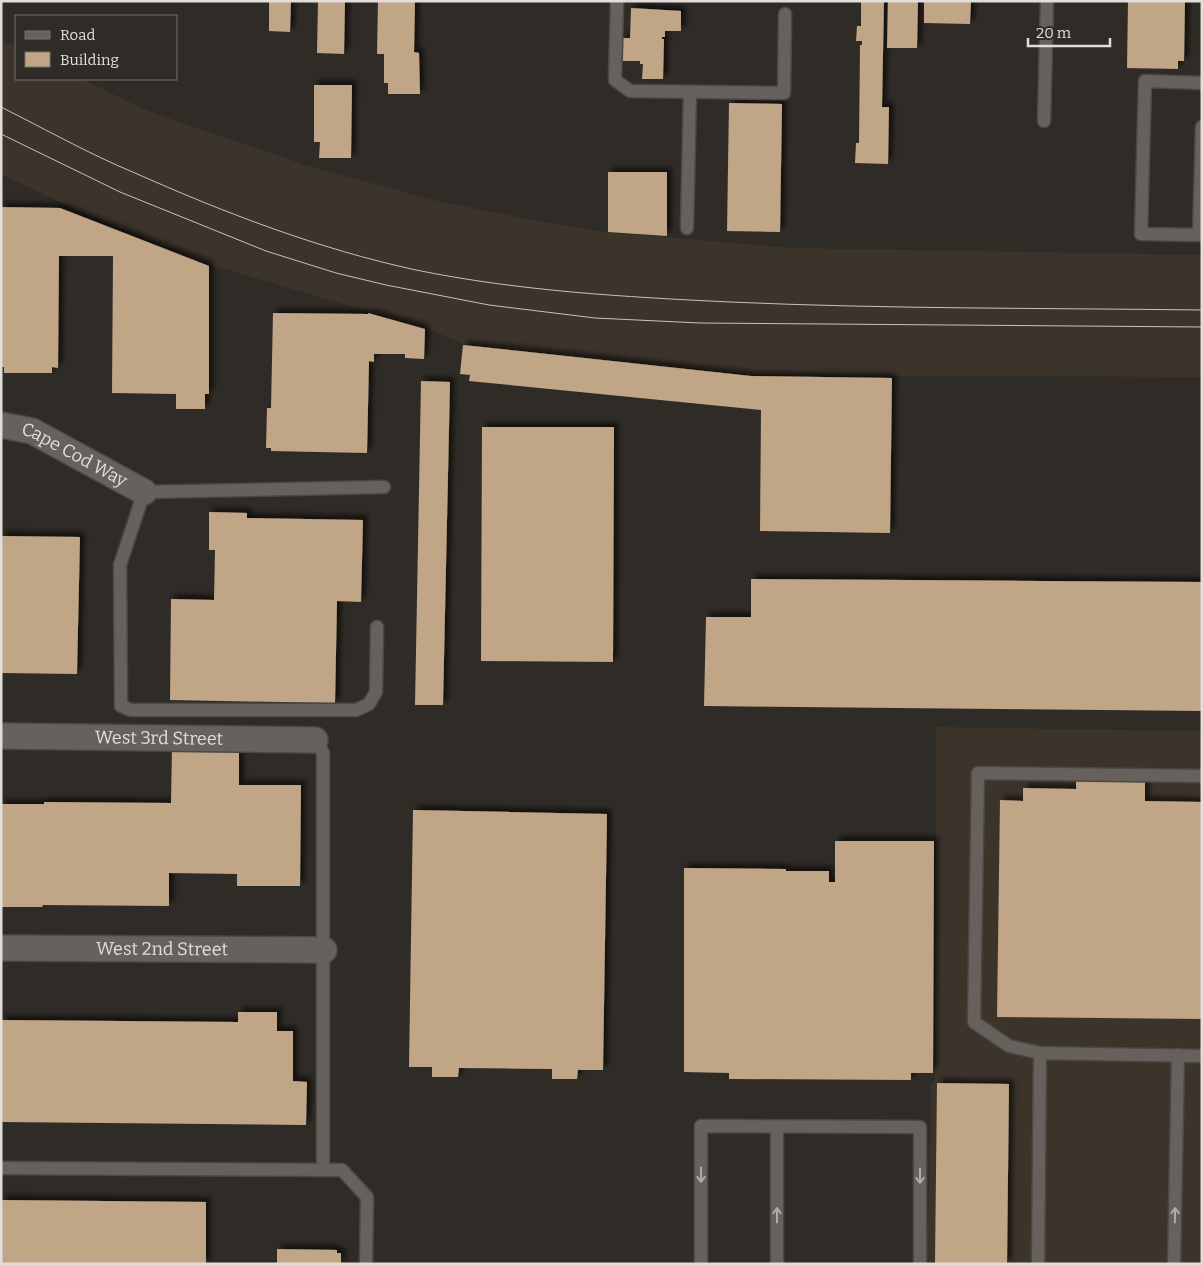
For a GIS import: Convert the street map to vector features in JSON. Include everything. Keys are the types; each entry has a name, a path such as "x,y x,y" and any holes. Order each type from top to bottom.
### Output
{"street":[{"name":"Cape Cod Way","path":"1,425 32,431 144,492"},
{"name":"West 3rd Street","path":"1,736 315,740"},
{"name":"West 2nd Street","path":"1,948 324,950"}],"lane":[{"path":"617,1 615,80 630,91 784,93 785,14"},
{"path":"1044,121 1047,1"},
{"path":"1202,83 1145,81 1140,234 1199,235 1202,127"},
{"path":"687,228 690,92"},
{"path":"377,627 376,692 369,704 356,710 131,710 121,706 120,565 144,492 384,487"},
{"path":"315,740 323,753 323,1170"},
{"path":"1202,776 978,773 974,1022 1008,1046 1040,1053 1202,1056"},
{"path":"1038,1264 1040,1053"},
{"path":"1174,1264 1178,1056"},
{"path":"701,1264 701,1126 920,1127 920,1264"},
{"path":"777,1127 777,1264"},
{"path":"1,1168 342,1170 367,1197 366,1264"}],"shaded area":[{"path":"1,39 15,46 15,80 84,80 145,110 308,166 438,201 517,217 605,232 793,248 1202,255 1202,377 751,375 466,345 426,328 214,266 76,210 1,174"},
{"path":"936,727 1202,731 1202,1264 927,1264 931,1084 935,1079"}],"building":[{"path":"269,1 291,1 290,32 269,31"},
{"path":"318,1 345,1 344,54 317,53"},
{"path":"378,1 415,1 414,52 419,53 420,94 388,94 388,83 384,83 384,54 377,54"},
{"path":"861,1 884,1 882,107 889,107 888,164 855,163 856,143 859,143 860,45 862,45 862,41 856,41 857,26 861,26"},
{"path":"888,1 918,1 917,48 887,48"},
{"path":"924,1 971,1 970,24 924,23"},
{"path":"1128,1 1185,1 1184,61 1178,61 1178,69 1127,68"},
{"path":"631,8 681,11 681,31 665,31 665,37 662,37 664,39 663,79 642,79 643,64 640,64 640,61 623,61 623,38 630,38"},
{"path":"314,85 352,85 351,158 319,158 320,142 314,142"},
{"path":"729,103 782,104 780,232 727,231"},
{"path":"608,172 667,172 667,236 608,232"},
{"path":"1,207 60,208 209,266 209,394 205,394 205,409 176,409 176,394 112,393 113,256 59,256 58,368 52,367 52,373 4,373 4,367 1,367"},
{"path":"273,313 368,313 425,329 424,359 405,358 405,354 374,354 374,362 369,361 367,453 271,451 271,448 266,448 267,408 271,408"},
{"path":"463,345 751,376 892,378 890,533 760,531 761,410 469,381 470,375 460,374"},
{"path":"421,381 450,382 443,705 415,705"},
{"path":"482,427 614,427 613,662 481,661"},
{"path":"209,512 247,513 247,518 363,520 361,602 337,601 335,703 170,700 171,599 214,600 215,550 209,550"},
{"path":"1,536 80,537 77,674 1,673"},
{"path":"751,579 1202,582 1202,711 704,706 706,617 751,617"},
{"path":"172,747 239,747 239,785 301,785 300,886 237,886 237,874 169,873 169,906 43,905 42,907 1,907 1,804 44,804 44,802 171,803"},
{"path":"1076,778 1145,780 1145,801 1202,802 1202,1019 997,1017 1000,800 1023,801 1023,788 1076,789"},
{"path":"413,810 607,814 603,1070 578,1070 577,1079 552,1079 552,1069 459,1068 458,1077 432,1077 432,1067 409,1067"},
{"path":"835,841 934,841 933,1073 911,1073 911,1080 729,1079 729,1073 684,1072 684,868 829,871 829,882 835,882"},
{"path":"238,1012 277,1012 277,1031 293,1031 293,1081 307,1082 306,1125 1,1122 1,1020 238,1022"},
{"path":"937,1083 1009,1084 1007,1264 935,1264"},
{"path":"1,1200 206,1202 206,1264 1,1264"},
{"path":"277,1249 337,1250 337,1253 341,1253 341,1264 277,1264"}],"tram line":[{"path":"1,107 118,166 238,216 344,252 416,270 455,277 572,292 730,302 907,307 1202,310"},
{"path":"1,134 120,192 266,251 336,273 386,285 489,305 595,318 700,323 1202,327"}]}
